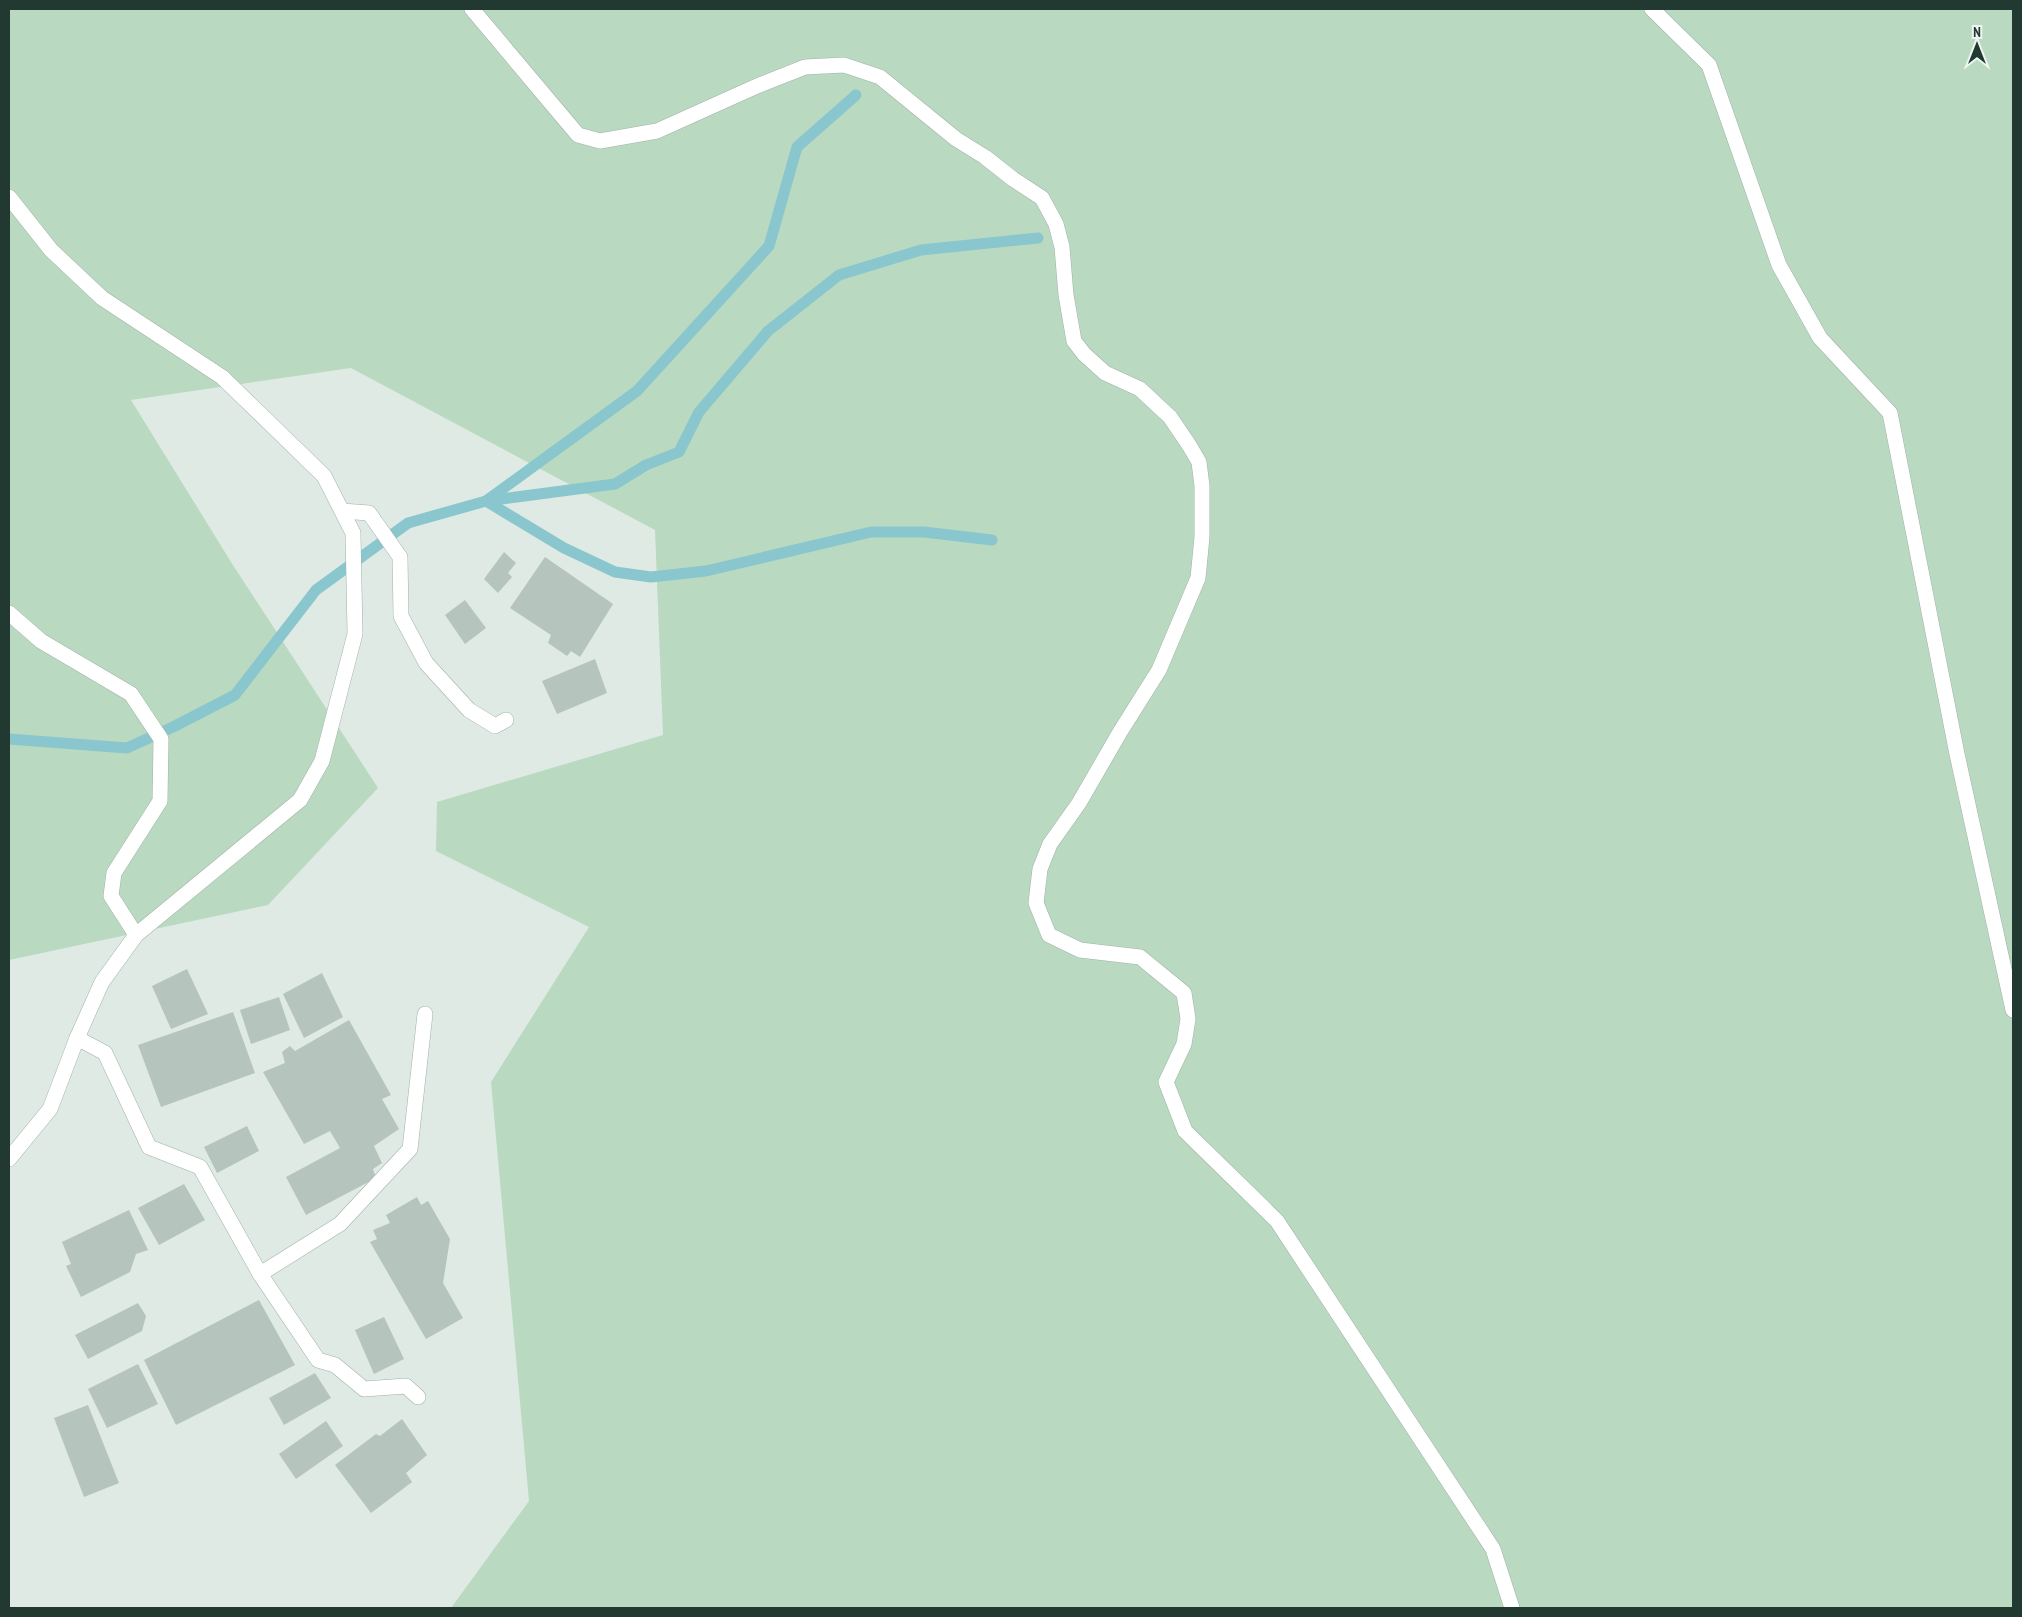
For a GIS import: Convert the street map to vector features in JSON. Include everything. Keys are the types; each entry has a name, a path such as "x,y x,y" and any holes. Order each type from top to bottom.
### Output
{"street":[{"path":"472,9 578,135 600,141 657,131 757,86 805,67 844,65 880,78 956,139 985,157 1013,179 1042,198 1056,224 1062,247 1066,295 1074,341 1105,373 1140,389 1170,417 1189,445 1199,462 1202,486 1202,537 1198,578 1159,670 1079,803 1050,844 1040,869 1036,903 1049,935 1080,950 1140,957 1184,993 1188,1019 1184,1044 1166,1082 1185,1131 1277,1221 1494,1549 1512,1608"},
{"path":"1652,9 1709,65 1779,265 1820,338 1890,414 1957,754 2013,1010"},
{"path":"9,197 51,250 102,298 222,377 324,476 353,533 355,634 322,761 300,800 136,935 102,982 77,1038 50,1109 9,1158"},
{"path":"342,511 369,513 400,557 401,616 426,663 469,710 495,726 506,720"},
{"path":"9,614 41,641 131,694 161,739 160,801 114,873 111,896 136,935"},
{"path":"260,1274 340,1224 410,1149 426,1014"},
{"path":"77,1038 105,1053 149,1147 200,1167 260,1274 318,1360 335,1365 364,1389 406,1386 418,1398"}],"green space":[{"path":"9,9 2013,9 2013,1608 451,1608 529,1501 491,1082 589,927 436,851 437,802 663,735 655,530 351,368 131,400 231,562 378,788 268,905 9,960"}],"building":[{"path":"504,552 516,563 508,573 512,577 498,593 484,579"},
{"path":"545,557 613,604 580,657 571,651 567,656 548,643 551,635 510,608"},
{"path":"465,600 486,628 465,644 445,615"},
{"path":"595,659 607,693 557,714 542,681"},
{"path":"187,969 208,1014 171,1029 152,986"},
{"path":"322,973 343,1017 304,1038 283,994"},
{"path":"279,997 290,1030 251,1044 240,1010"},
{"path":"233,1012 255,1073 161,1107 138,1045"},
{"path":"349,1020 391,1095 382,1099 399,1129 374,1146 382,1163 373,1169 376,1178 306,1215 286,1177 340,1148 330,1131 304,1144 263,1072 285,1063 282,1052 290,1046 295,1051"},
{"path":"247,1126 259,1151 217,1173 204,1147"},
{"path":"184,1184 205,1220 159,1245 138,1208"},
{"path":"417,1197 421,1205 428,1201 450,1239 443,1283 463,1318 426,1339 370,1242 377,1239 373,1230 390,1223 386,1215"},
{"path":"129,1210 148,1250 136,1254 130,1272 81,1297 66,1266 71,1264 62,1242"},
{"path":"259,1300 295,1365 176,1425 144,1360"},
{"path":"138,1303 146,1316 142,1331 88,1359 75,1335"},
{"path":"384,1317 404,1359 374,1374 355,1330"},
{"path":"138,1364 158,1404 107,1428 88,1389"},
{"path":"315,1373 331,1398 284,1425 269,1398"},
{"path":"88,1405 119,1483 84,1497 54,1418"},
{"path":"402,1419 427,1455 406,1473 412,1482 371,1513 335,1465 376,1434 380,1436"},
{"path":"326,1421 343,1446 296,1479 279,1454"}],"waterway":[{"path":"856,95 797,147 769,246 637,391 486,501 564,548 615,572 651,577 706,571 871,532 924,532 992,540"},
{"path":"9,739 127,748 173,727 235,695 316,590 408,523 486,501 615,484 646,465 679,452 699,412 768,331 839,275 921,250 1038,238"}]}
